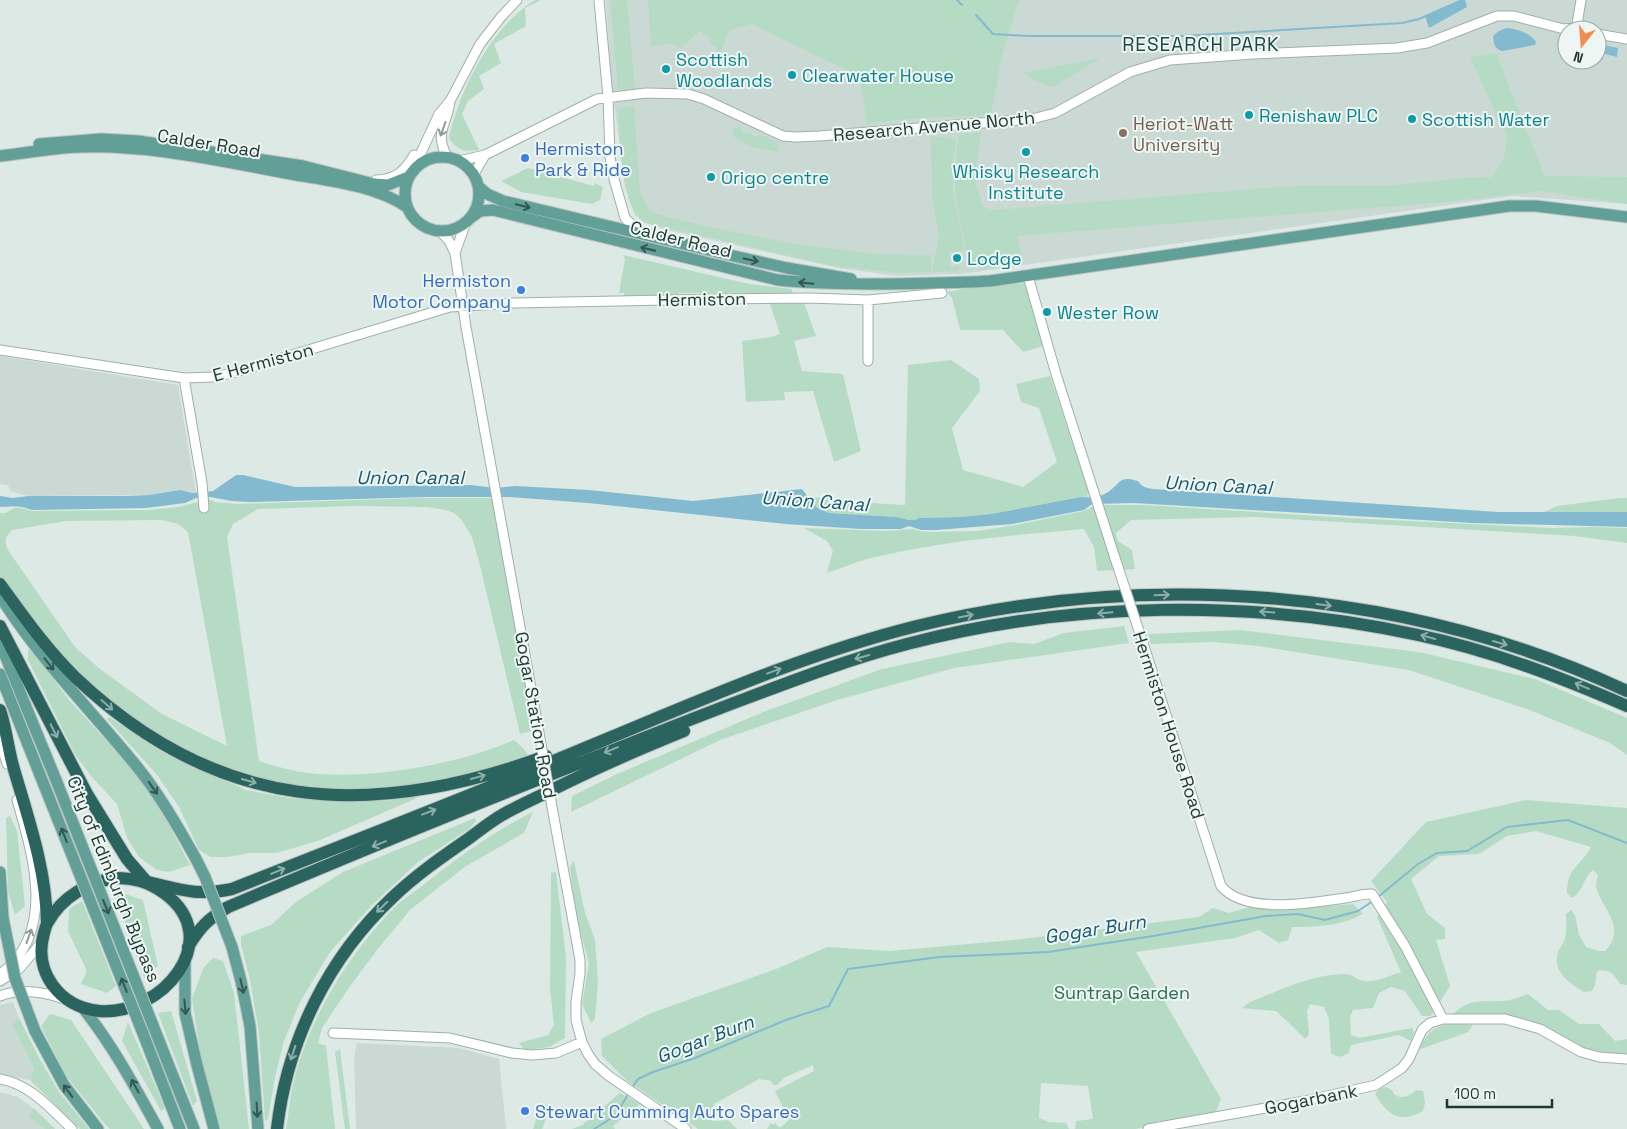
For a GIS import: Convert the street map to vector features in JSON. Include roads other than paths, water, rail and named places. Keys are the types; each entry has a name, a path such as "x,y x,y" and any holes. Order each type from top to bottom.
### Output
{"highway":[{"path":"0,584 37,635 71,672 133,726 151,738 191,760 228,774 273,788 320,795 371,796 420,790 478,777 531,761 811,657 870,639 918,626 998,610 1086,598 1186,594 1270,598 1360,610 1433,624 1517,648 1591,674 1627,690"},
{"path":"0,710 7,729 11,757 41,866 46,898 47,923 41,943 41,960 49,979 57,991 77,1004 107,1011 126,1009 139,1005 160,993 181,968 197,931 204,923 228,907 501,794 795,680 851,660 909,643 971,630 1040,619 1100,613 1192,610 1271,612 1355,623 1421,635 1515,662 1576,684 1627,706"},
{"path":"0,626 88,794 127,859 147,882 172,899 179,907 188,926 187,953"},
{"path":"277,1129 284,1085 290,1064 311,1008 322,986 378,911 409,883 440,858 491,822 516,808 608,764 725,714 795,680"},
{"path":"47,923 66,900 89,884 115,878 131,878 185,892 196,893 232,889 482,791 748,681"},
{"path":"0,732 11,757"}],"main road":[{"name":"Calder Road","path":"0,149 62,141 101,139 138,141 303,166 374,184 388,184 411,174"},
{"name":"Calder Road","path":"0,156 79,147 142,150 243,165 349,185 387,196 407,207"},
{"path":"446,157 459,161 474,174 478,187 477,204 467,221 454,229 440,231 420,224 410,214 405,197 405,187 411,174 428,159 446,157"},
{"name":"Calder Road","path":"478,187 487,194 503,201 670,242 787,268 890,284"},
{"name":"Calder Road","path":"467,221 480,212 493,210 778,280 849,285 958,283 1028,276 1509,206 1536,206 1627,217"},
{"path":"0,596 11,614 53,670 148,781 174,820 196,859 213,895 232,947 241,981 250,1026 258,1129"},
{"name":"City of Edinburgh Bypass","path":"0,643 194,1129"},
{"name":"City of Edinburgh Bypass","path":"0,674 180,1129"},
{"path":"0,872 3,918 15,978 35,1031 64,1085 98,1129"},
{"path":"187,953 185,1013 198,1073 214,1129"},
{"path":"77,1004 120,1061 158,1129"}],"street":[{"path":"411,174 425,148 429,134 439,114 450,100 480,44 517,0"},
{"path":"599,0 608,97 610,156 614,179 625,218 634,228 670,242"},
{"path":"1578,20 1581,0"},
{"name":"Research Avenue North","path":"459,161 485,155 597,99 608,97 659,92 688,94 713,103 783,136 828,136 1032,119 1055,113 1130,72 1151,64 1170,60 1253,54 1397,48 1427,42 1498,16 1514,16 1557,27"},
{"path":"1607,36 1627,39"},
{"path":"446,157 441,145 440,136 448,114 450,100"},
{"path":"347,176 384,180 397,176 410,163 429,134"},
{"path":"474,174 485,155"},
{"name":"Gogar Station Road","path":"467,221 456,252 463,306 580,960 576,1020 582,1042 595,1064 609,1076 686,1129"},
{"name":"Gogar Station Road","path":"440,231 456,252"},
{"name":"Hermiston House Road","path":"1028,276 1056,374 1094,490 1099,511 1221,886 1238,899 1274,905 1372,894 1405,946 1443,1019"},
{"name":"Hermiston","path":"463,306 514,303 720,299 810,298 868,300 942,293"},
{"path":"868,300 868,361"},
{"name":"E Hermiston","path":"0,350 184,378 214,377 450,308 463,306"},
{"path":"184,378 202,484 204,508"},
{"path":"0,740 31,858 36,882 36,904 32,927 24,948 18,957 0,974"},
{"path":"0,981 19,969 41,943"},
{"path":"0,996 9,993 35,992 56,996 77,1004"},
{"path":"1443,1019 1505,1019 1540,1029 1582,1052 1599,1057 1627,1060"},
{"name":"Gogarbank","path":"1148,1129 1305,1101 1376,1085 1402,1068 1409,1059 1422,1030 1430,1023 1443,1019"},
{"path":"332,1032 450,1038 512,1053 532,1055 556,1053 582,1042"},
{"path":"0,1078 19,1084 33,1093 72,1129"}],"water":[{"path":"1465,0 1467,7 1429,28 1425,16"},
{"path":"1506,28 1526,33 1536,42 1535,45 1502,51 1497,49 1493,36"},
{"path":"1607,46 1618,48 1617,57 1607,54"},
{"path":"236,475 295,487 470,485 496,488 515,486 589,490 693,501 802,489 817,508 829,513 897,517 909,520 991,514 1081,497 1095,497 1105,494 1124,479 1132,479 1138,481 1144,487 1153,489 1498,512 1627,512 1627,527 1473,523 1134,503 1092,504 1084,510 1012,524 936,530 921,530 909,526 901,529 861,529 786,524 588,503 510,497 425,497 250,502 210,497 196,498 185,503 146,508 32,510 19,507 0,507 0,496 13,498 28,496 128,496 180,490 193,493 213,491"}],"waterway":[{"path":"957,0 962,5"},
{"path":"976,15 993,34 1029,36 1182,36 1402,23 1419,19 1462,0"},
{"name":"Gogar Burn","path":"1378,897 1418,864 1437,853 1467,851 1507,827 1568,820 1627,843"},
{"name":"Gogar Burn","path":"631,1089 638,1079 653,1072 695,1058 786,1020 829,1006 848,969 939,957 1048,952 1266,916 1298,914 1325,920 1358,911 1373,901"},
{"name":"Gogar Burn","path":"594,1129 615,1116 629,1093"}],"place":[{"name":"Scottish Woodlands","path":"666,69"},
{"name":"Clearwater House","path":"792,75"},
{"name":"Renishaw PLC","path":"1249,115"},
{"name":"Scottish Water","path":"1412,119"},
{"name":"Heriot-Watt University","path":"1123,133"},
{"name":"Whisky Research Institute","path":"1026,152"},
{"name":"Hermiston Park & Ride","path":"525,158"},
{"name":"Origo centre","path":"711,177"},
{"name":"Lodge","path":"957,258"},
{"name":"Hermiston Motor Company","path":"521,290"},
{"name":"Wester Row","path":"1047,312"},
{"name":"Stewart Cumming Auto Spares","path":"525,1111"}],"district":[{"name":"RESEARCH PARK","path":"1201,44"}],"water label":[{"name":"Union Canal","path":"410,477"},
{"name":"Union Canal","path":"1218,485"},
{"name":"Union Canal","path":"815,501"}],"park label":[{"name":"Suntrap Garden","path":"1122,992"}]}
